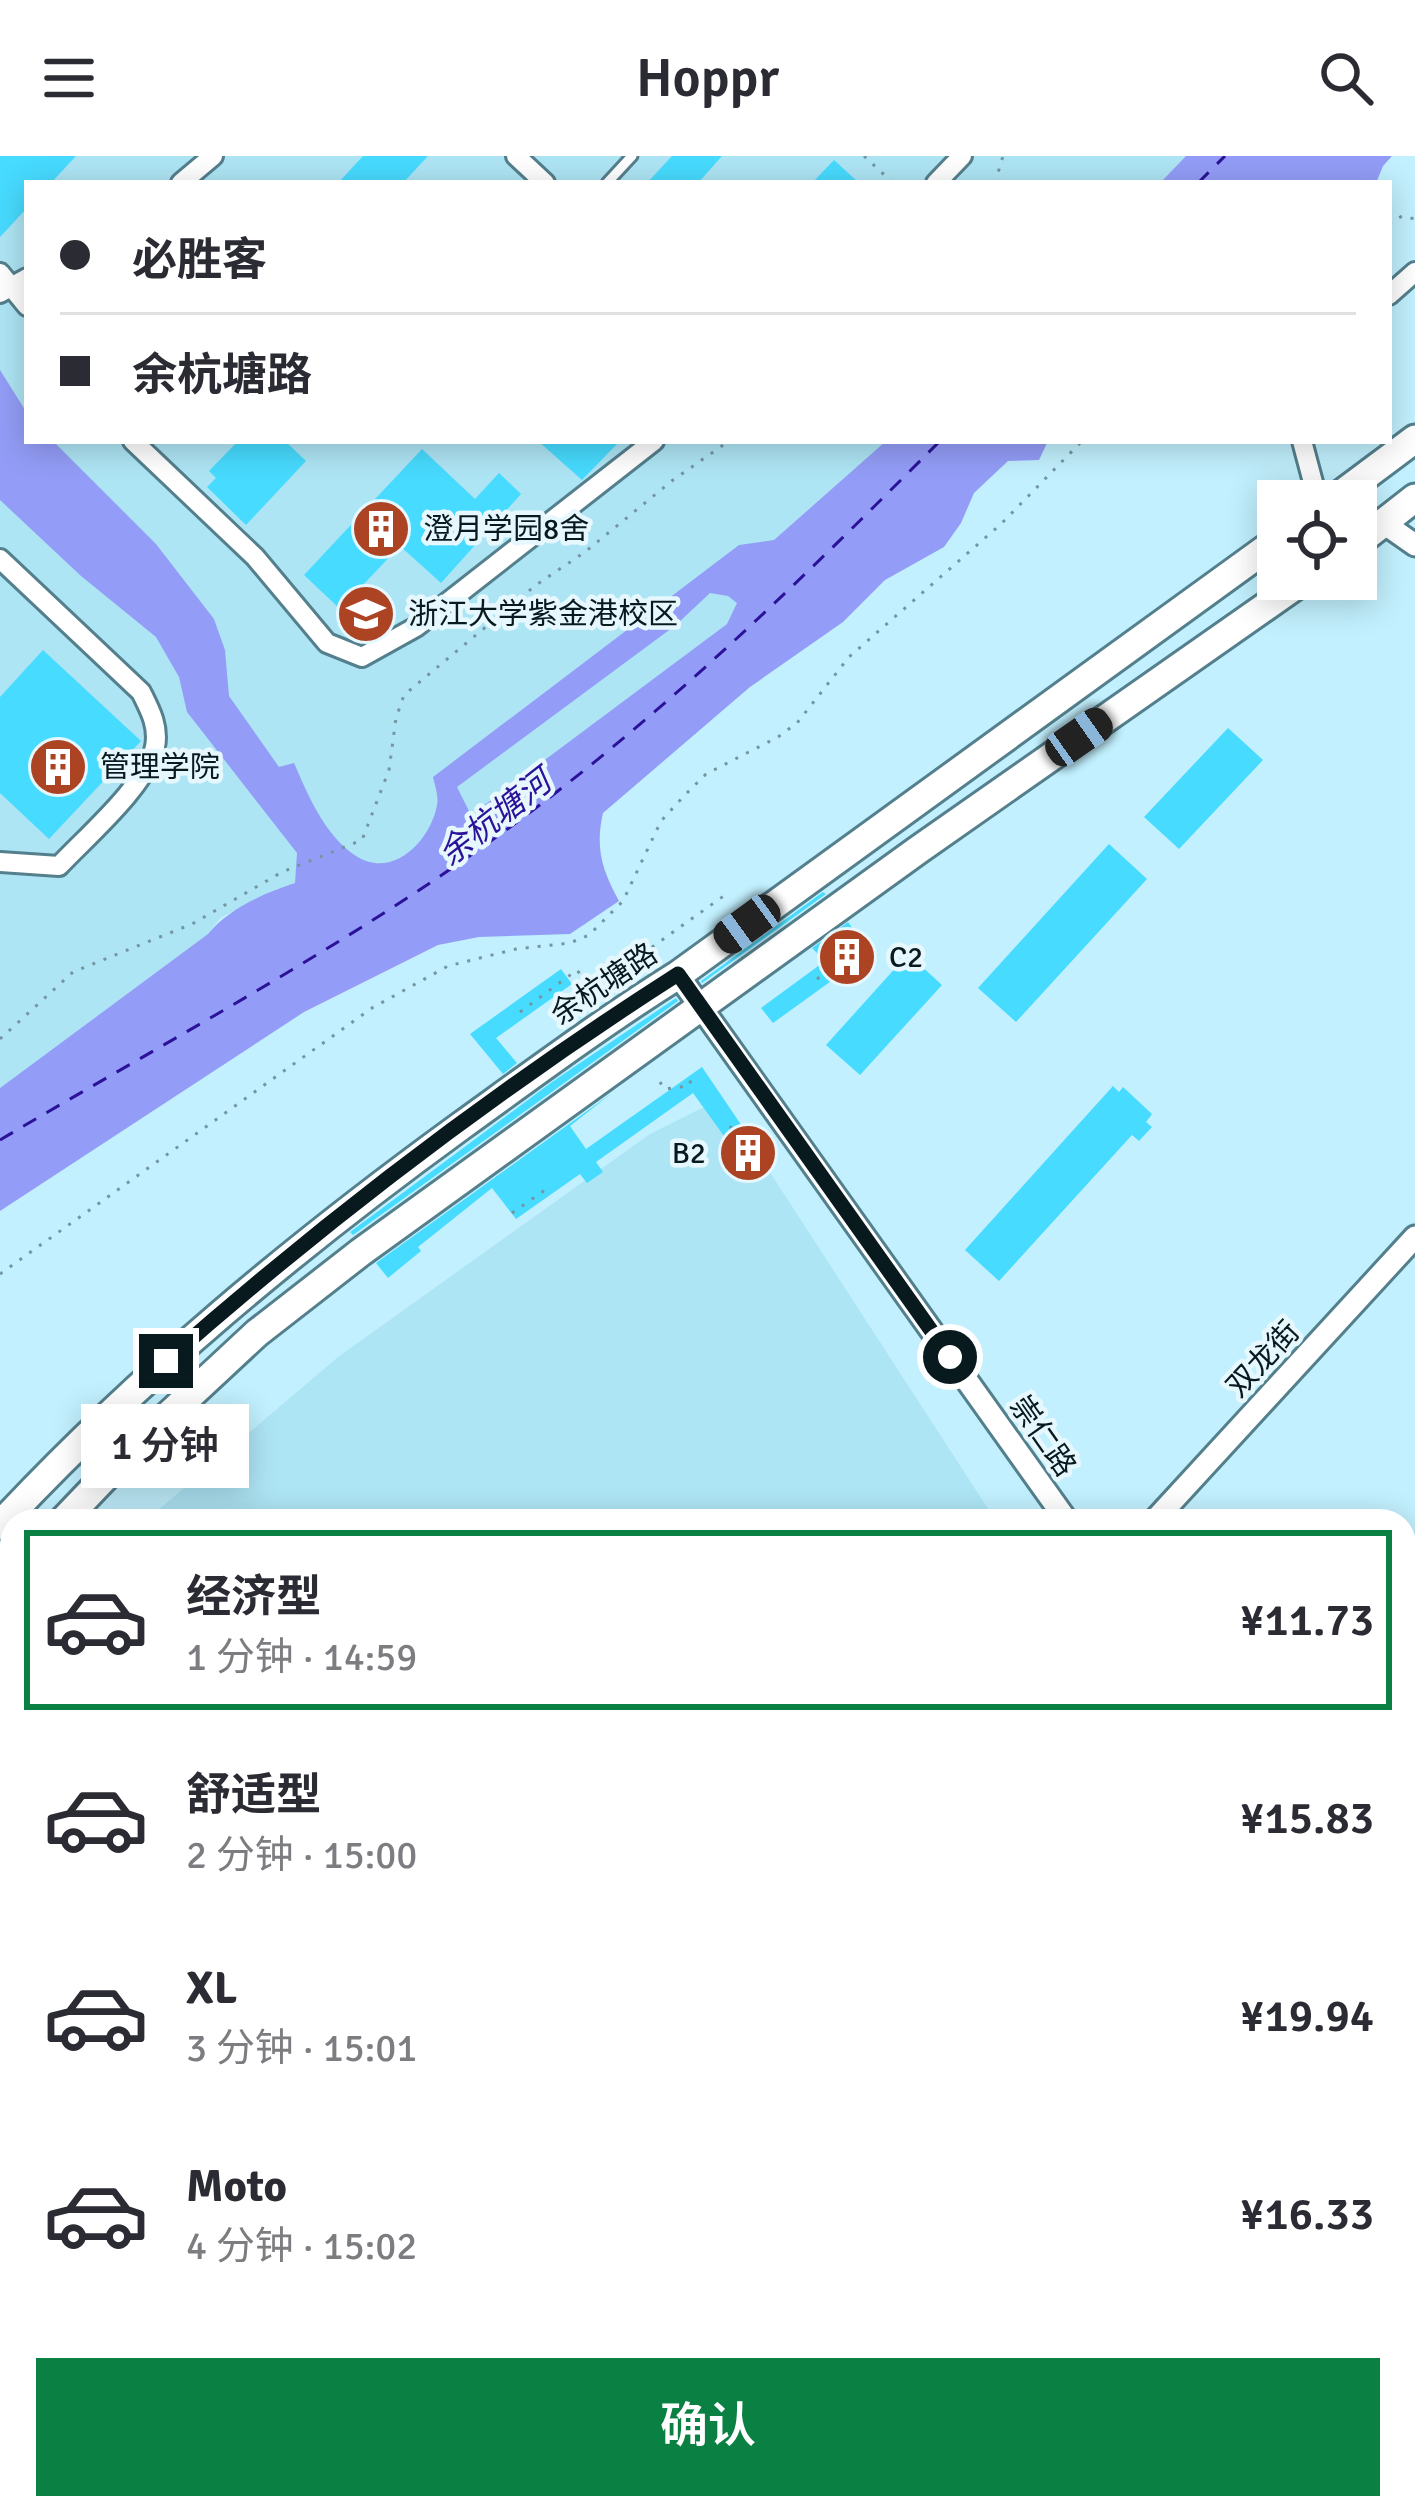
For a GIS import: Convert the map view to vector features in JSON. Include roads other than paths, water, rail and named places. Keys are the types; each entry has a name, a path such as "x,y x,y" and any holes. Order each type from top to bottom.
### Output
{"main road":[{"path":"1360,480 1415,439"},
{"path":"1377,530 1415,498"},
{"name":"余杭塘路","path":"16,1509 135,1389 261,1277 381,1184 1257,555"},
{"path":"74,1509 257,1333 361,1252 1275,600"}],"street":[{"path":"185,180 213,156"},
{"path":"516,156 542,180"},
{"path":"939,180 962,156"},
{"path":"1392,292 1415,272"},
{"path":"136,444 255,557 327,643 362,657 416,627 650,444"},
{"path":"1303,444 1312,480"},
{"path":"1385,524 1415,545"},
{"path":"0,559 141,692 155,721 155,750 131,788 58,866 0,862"},
{"name":"崇仁路","path":"678,974 1058,1509"},
{"name":"双龙街","path":"1165,1509 1415,1237"}],"lane":[{"path":"611,180 632,156"}],"water":[{"path":"1186,156 1392,156 1377,180 1163,180"},
{"name":"余杭塘河","path":"0,370 24,408 24,444 56,444 156,544 214,619 225,650 229,696 279,767 294,763 319,814 345,848 370,862 383,863 408,853 427,831 437,802 433,777 739,545 774,540 883,444 1047,444 1039,460 1008,461 974,493 944,547 885,580 843,622 750,687 603,813 602,858 619,901 570,934 479,937 438,945 304,1012 0,1211 0,1088 236,910 295,883 297,853 187,712 179,677 156,637 81,576 0,500","holes":["710,593 737,603 727,624 471,815 457,787 676,625"]}],"place":[{"name":"澄月学园8舍","path":"381,529"},
{"name":"浙江大学紫金港校区","path":"366,614"},
{"name":"管理学院","path":"58,767"},
{"name":"C2","path":"847,957"},
{"name":"B2","path":"748,1153"}]}
